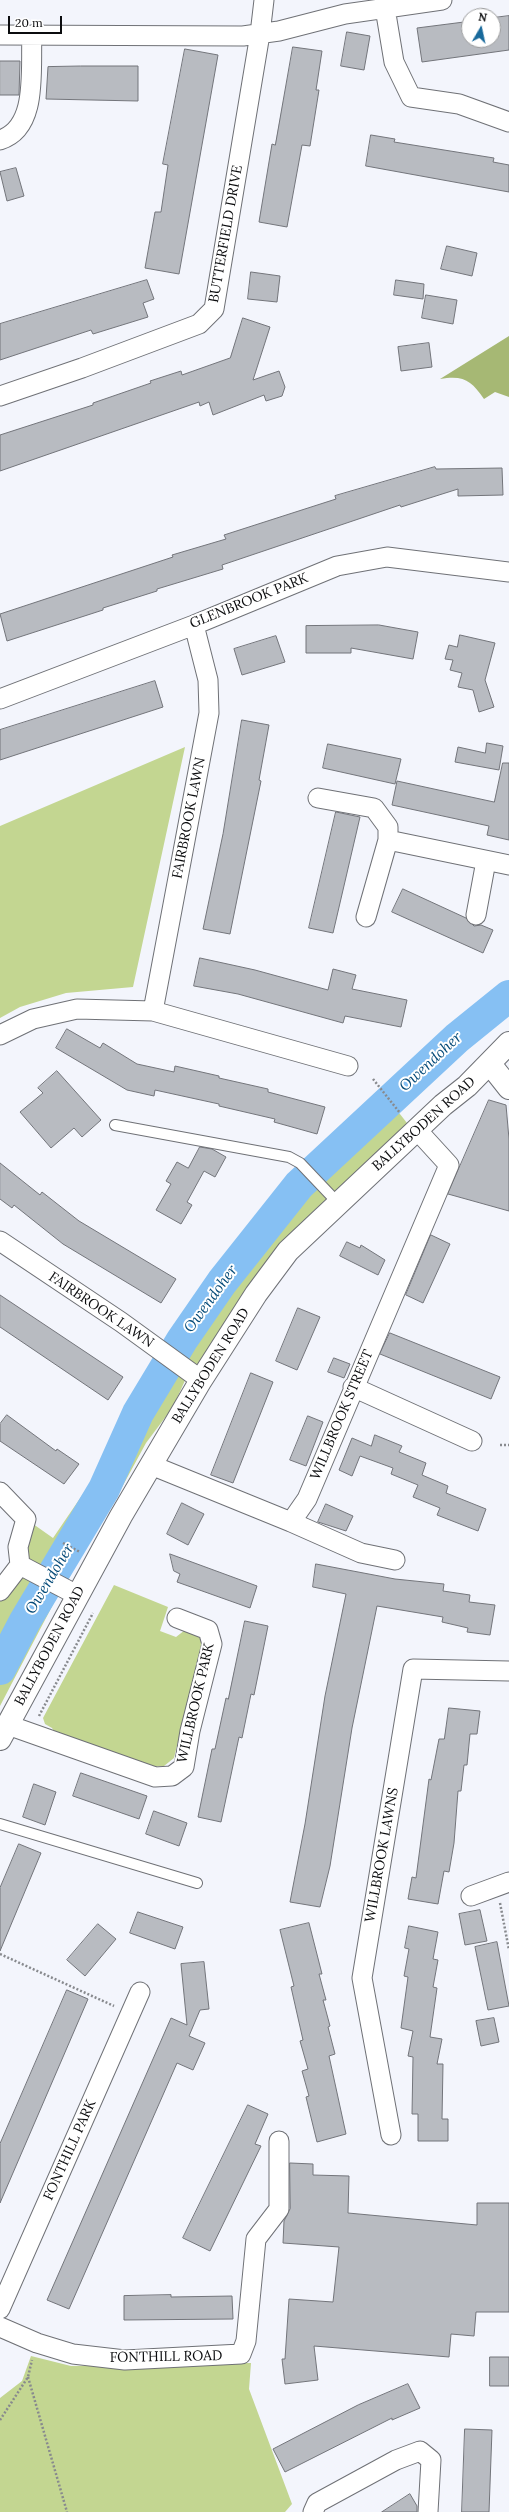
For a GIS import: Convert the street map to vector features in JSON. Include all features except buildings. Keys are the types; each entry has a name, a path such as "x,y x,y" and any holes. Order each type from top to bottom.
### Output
{"main road":[{"path":"500,1053 509,1088"},
{"name":"BALLYBODEN ROAD","path":"4,1732 76,1595 201,1380 256,1294 288,1251 500,1053"}],"street":[{"name":"BUTTERFIELD DRIVE","path":"0,396 82,368 199,324 214,308 260,34 264,0"},
{"path":"0,35 260,34 345,14 442,0"},
{"path":"385,8 394,62 411,97 459,104 509,122"},
{"path":"0,140 10,137 19,129 28,107 32,35"},
{"name":"GLENBROOK PARK","path":"0,699 194,625 337,566 386,557 509,572"},
{"name":"FAIRBROOK LAWN","path":"153,1011 209,712 208,680 194,625"},
{"path":"318,798 374,808 388,827 388,840 366,917"},
{"path":"388,840 509,865"},
{"path":"476,915 486,861"},
{"path":"0,1035 34,1019 78,1009 153,1011 348,1066"},
{"name":"WILLBROOK STREET","path":"291,1522 307,1499 353,1387 452,1158 417,1130"},
{"name":"FAIRBROOK LAWN","path":"0,1242 121,1322 201,1380"},
{"path":"353,1387 472,1441"},
{"path":"151,1465 291,1522 361,1553 395,1560"},
{"path":"0,1492 26,1520 18,1547 20,1565 0,1591"},
{"path":"20,1565 76,1595"},
{"name":"WILLBROOK PARK","path":"4,1732 155,1778 172,1776 184,1767 190,1731 212,1644 208,1630 177,1618"},
{"name":"WILLBROOK LAWNS","path":"391,2135 362,1978 413,1669 509,1671"},
{"path":"471,1896 503,1884"},
{"name":"FONTHILL PARK","path":"0,2309 140,1992"},
{"name":"FONTHILL ROAD","path":"0,2328 37,2343 72,2354 125,2360 241,2354 246,2341 256,2240 279,2209 279,2141"},
{"path":"313,2512 317,2503 396,2460 420,2451 431,2460 428,2512"}],"lane":[{"path":"115,1125 289,1157 303,1167 318,1181 338,1203"},
{"path":"0,1824 197,1883"}],"path":[{"path":"373,1079 379,1089 400,1113"},
{"path":"500,1445 509,1445"},
{"path":"63,1543 77,1551"},
{"path":"503,1884 509,1950"},
{"path":"0,1954 118,2008"},
{"path":"0,2420 28,2377 33,2358"},
{"path":"28,2377 67,2512"}],"green space":[{"path":"509,336 509,397 495,392 484,399 471,384 466,381 456,378 440,379"},
{"path":"185,747 133,987 66,993 20,1007 0,1018 0,826"},
{"path":"389,1100 414,1132 338,1203 199,1378 187,1376 173,1407 146,1443 115,1500 58,1595 0,1706 0,1591 26,1519 53,1538 138,1413 182,1340 222,1282 299,1185"},
{"path":"114,1585 168,1607 160,1631 176,1637 185,1630 197,1634 202,1641 174,1758 164,1766 148,1767 57,1736 52,1728 45,1724 43,1718"},
{"path":"31,2356 71,2366 251,2363 249,2389 292,2504 285,2512 0,2512 0,2398 22,2381"}],"waterway":[{"name":"Owendoher","path":"0,1669 25,1621 104,1489 138,1413 182,1340 222,1282 299,1185 457,1038 509,996"}]}
